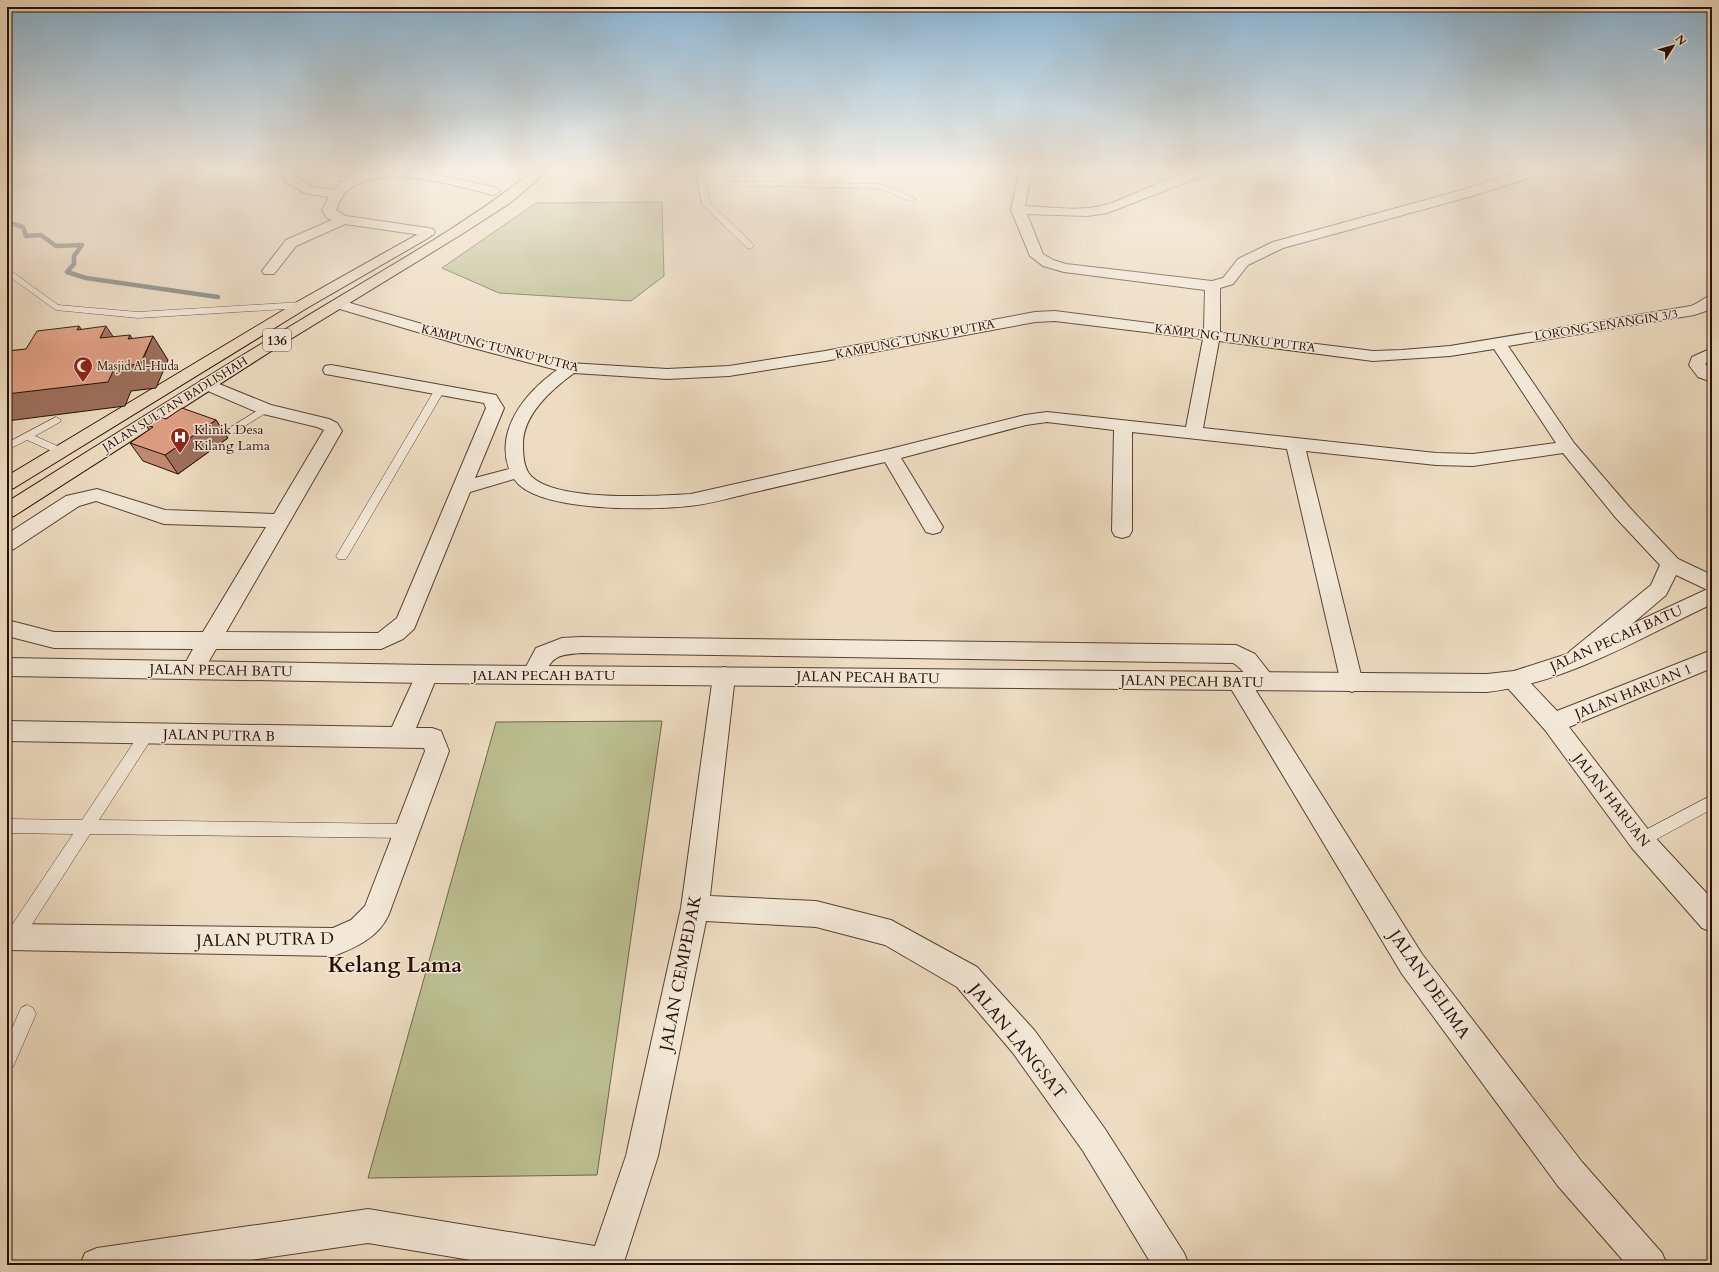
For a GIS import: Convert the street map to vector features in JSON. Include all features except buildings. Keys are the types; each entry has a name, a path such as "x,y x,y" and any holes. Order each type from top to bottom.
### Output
{"main road":[{"name":"JALAN SULTAN BADLISHAH","path":"7,484 435,227"},
{"name":"JALAN SULTAN BADLISHAH","path":"7,511 207,384 465,227"}],"street":[{"path":"269,271 291,243 326,227"},
{"path":"395,227 428,232"},
{"path":"1025,227 1037,256 1048,263 1064,268 1214,286 1228,281 1243,262 1278,244 1340,227"},
{"path":"1194,431 1212,335 1214,286"},
{"name":"LORONG SENANGIN 3/3","path":"1498,343 1694,310 1708,305 1712,300"},
{"name":"KAMPUNG TUNKU PUTRA","path":"338,304 464,341 570,368 667,374 729,371 824,356 1035,317 1055,316 1373,356 1434,352 1498,343"},
{"path":"1694,310 1712,316"},
{"path":"1498,343 1568,447 1623,513 1671,564 1712,584"},
{"path":"1712,353 1698,360 1697,365 1704,373 1712,377"},
{"path":"570,368 553,379 539,393 518,425 512,448 513,459 526,482 566,498 663,503 691,500 890,455 1047,417 1194,431 1296,444 1452,459 1473,460 1568,447"},
{"path":"7,628 54,640 381,641 395,633 406,623 495,408 490,399 439,391 331,370"},
{"path":"193,669 333,431 331,427 323,423 265,409 207,384"},
{"path":"1122,531 1123,424"},
{"path":"1296,444 1352,683"},
{"path":"890,455 934,527"},
{"path":"462,488 519,472"},
{"path":"7,544 73,501 96,495 164,518 279,521"},
{"path":"1575,660 1659,590 1671,564"},
{"name":"JALAN PECAH BATU","path":"7,667 427,674 1487,683 1514,680 1575,660 1712,595"},
{"name":"JALAN DELIMA","path":"533,674 544,654 562,646 581,644 1236,654 1247,660 1252,682 1412,964 1570,1174 1650,1265"},
{"name":"JALAN HARUAN 1","path":"1553,723 1712,659"},
{"path":"400,738 427,674"},
{"name":"JALAN CEMPEDAK","path":"104,1264 194,1258 368,1226 606,1265 642,1156 695,908 724,676"},
{"name":"JALAN HARUAN","path":"1514,680 1553,723 1642,840 1712,919"},
{"name":"JALAN PUTRA B","path":"7,731 432,738"},
{"name":"JALAN PUTRA D","path":"10,937 334,942 361,928 375,914 437,751 432,738"},
{"name":"JALAN LANGSAT","path":"695,908 816,914 891,933 967,977 1024,1042 1094,1140 1172,1265"}],"lane":[{"path":"730,227 750,246"},
{"path":"7,271 56,307 138,315 302,306"},
{"path":"342,556 439,391"},
{"path":"228,432 265,409"},
{"path":"7,447 56,420"},
{"path":"27,436 60,451"},
{"path":"10,937 86,827 147,734"},
{"path":"1642,840 1712,801"},
{"path":"7,826 406,831"},
{"path":"7,1061 27,1014"}],"green space":[{"path":"501,227 663,227 664,276 631,301 499,293 442,268"},
{"path":"662,721 597,1175 368,1178 496,722"}],"waterway":[{"path":"23,227 26,236 41,235 56,246 82,245 74,256 74,264 67,272 86,278 218,297"}],"place":[{"name":"Masjid Al-Huda","path":"83,383"},
{"name":"Klinik Desa Kilang Lama","path":"180,454"}],"district":[{"name":"Kelang Lama","path":"395,964"}]}
